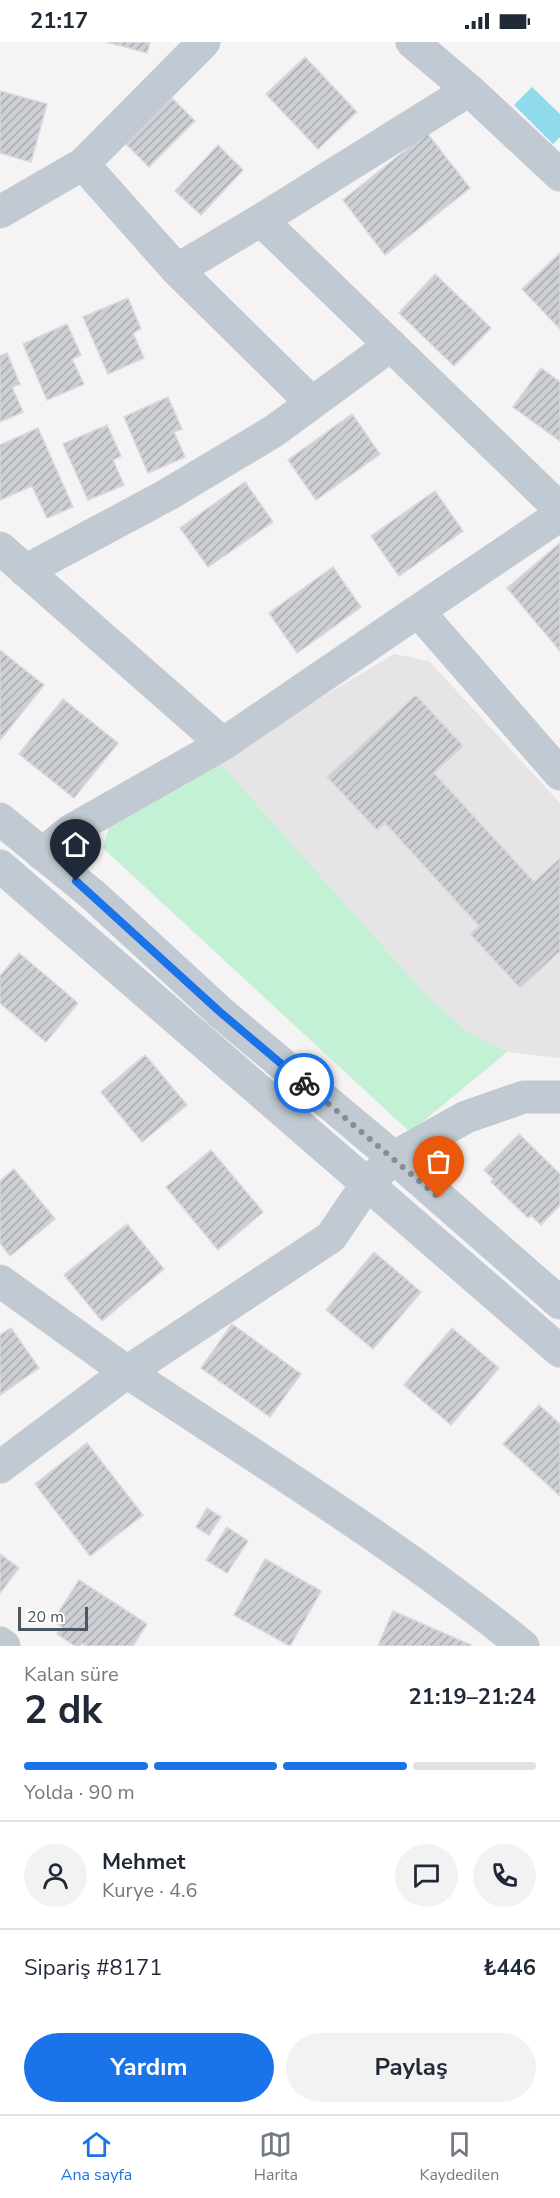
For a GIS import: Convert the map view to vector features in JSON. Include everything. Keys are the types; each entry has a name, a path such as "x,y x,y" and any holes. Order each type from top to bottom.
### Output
{"street":[{"path":"0,212 83,164 204,42"},
{"path":"412,42 469,90 560,175"},
{"path":"177,270 469,90"},
{"path":"83,164 177,270 312,403"},
{"path":"261,220 560,509"},
{"path":"25,571 167,495 274,431 390,345"},
{"path":"42,854 70,831 223,744 560,515"},
{"path":"0,548 223,744"},
{"path":"418,611 560,774"},
{"path":"0,819 93,895 220,1012 393,1158 560,1304"},
{"path":"6,882 367,1184 560,1351"},
{"path":"0,1467 127,1372 331,1237 367,1184 393,1158 466,1117 524,1097 560,1096"},
{"path":"4,1290 365,1530 472,1605 523,1646"},
{"path":"0,1643 4,1646"}],"shaded area":[{"path":"394,654 429,661 560,803 560,1058 507,1052 410,1132 103,848 110,824"}],"green space":[{"path":"217,760 425,994 468,1033 507,1052 410,1132 103,848 110,824"}],"water":[{"path":"532,87 560,114 560,137 553,144 514,105"}],"building":[{"path":"107,42 150,42 147,53"},
{"path":"305,57 357,112 318,149 266,94"},
{"path":"0,91 47,104 31,162 0,153"},
{"path":"172,98 195,121 149,167 126,144"},
{"path":"427,133 470,188 385,255 343,200"},
{"path":"218,145 243,170 201,215 175,191"},
{"path":"560,253 560,329 522,289"},
{"path":"435,274 491,328 454,366 399,313"},
{"path":"128,298 141,329 133,333 144,358 108,374 83,317"},
{"path":"67,324 81,355 72,359 84,384 47,400 23,344"},
{"path":"7,353 20,384 12,387 23,412 0,422 0,356"},
{"path":"541,368 560,382 560,441 513,407"},
{"path":"168,397 182,429 174,432 185,457 148,473 124,417"},
{"path":"352,414 380,454 316,500 288,460"},
{"path":"107,425 121,456 113,460 124,485 88,500 63,444"},
{"path":"38,428 73,507 47,518 32,486 0,500 0,445"},
{"path":"245,482 273,522 208,567 180,528"},
{"path":"435,491 463,531 399,576 371,536"},
{"path":"560,543 560,651 507,588"},
{"path":"333,567 361,607 297,653 269,613"},
{"path":"0,650 44,685 0,740"},
{"path":"416,695 463,746 434,773 534,882 560,858 560,951 520,988 470,934 479,926 385,823 377,830 327,777"},
{"path":"63,699 118,743 74,798 19,754"},
{"path":"19,953 78,1003 46,1042 0,1003 0,976"},
{"path":"145,1055 187,1105 142,1142 101,1092"},
{"path":"519,1134 560,1174 560,1205 541,1225 531,1215 528,1218 491,1182 493,1179 484,1170"},
{"path":"211,1150 263,1212 218,1250 166,1187"},
{"path":"14,1169 55,1219 10,1256 0,1243 0,1181"},
{"path":"127,1224 164,1269 102,1321 64,1275"},
{"path":"374,1252 421,1292 373,1349 326,1310"},
{"path":"232,1324 301,1374 270,1417 201,1368"},
{"path":"11,1328 39,1368 0,1395 0,1335"},
{"path":"452,1328 499,1368 451,1425 404,1385"},
{"path":"539,1405 560,1424 560,1496 503,1444"},
{"path":"87,1443 143,1515 90,1556 35,1484"},
{"path":"207,1508 221,1517 209,1535 196,1527"},
{"path":"227,1527 248,1541 227,1573 206,1560"},
{"path":"0,1554 19,1568 0,1593"},
{"path":"265,1559 321,1591 290,1646 234,1615"},
{"path":"79,1580 147,1624 133,1646 86,1646 82,1643 80,1646 75,1646 57,1634 62,1627 53,1621"},
{"path":"393,1611 471,1645 378,1646"}],"way so far":[{"path":"304,1083 439,1198"}],"route":[{"path":"76,881 220,1012 304,1083"}]}
